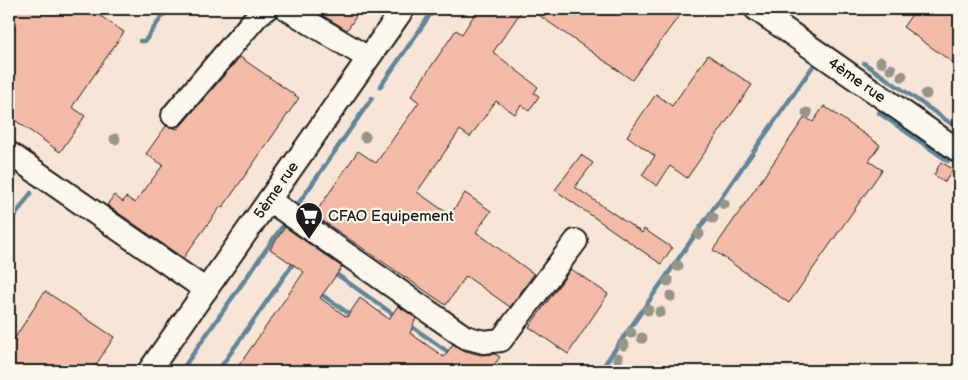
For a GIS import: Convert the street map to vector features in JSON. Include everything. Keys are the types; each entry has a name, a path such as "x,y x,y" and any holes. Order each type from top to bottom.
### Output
{"street":[{"path":"173,115 258,15 266,9"},
{"path":"287,9 368,58"},
{"name":"5ème rue","path":"149,371 403,9"},
{"name":"4ème rue","path":"756,9 959,150"},
{"path":"9,153 206,290"},
{"path":"269,200 465,337 484,342 501,340 576,241"}],"building":[{"path":"9,9 90,9 124,32 72,107 85,116 60,152 9,116"},
{"path":"312,9 361,9 347,30"},
{"path":"478,9 523,9 493,52 538,87 534,93 539,96 529,111 521,105 515,114 496,101 470,137 460,130 417,192 450,215 465,193 491,211 476,232 534,274 510,307 466,276 446,305 314,215 358,151 376,163 419,102 411,96 456,30 462,34"},
{"path":"530,9 684,9 632,80"},
{"path":"916,9 959,9 959,67 903,27"},
{"path":"708,55 752,85 687,178 670,166 657,186 642,175 655,156 627,136 656,94 672,106"},
{"path":"240,57 299,98 223,207 221,206 183,258 107,205 114,195 123,202 126,197 135,203 163,165 146,154 166,126 178,129"},
{"path":"824,106 880,145 869,161 882,170 789,303 713,250 805,117 813,122"},
{"path":"581,155 593,163 575,187 642,233 644,229 672,248 661,264 555,190"},
{"path":"941,162 953,169 945,182 934,175"},
{"path":"285,227 342,267 320,298 347,317 360,298 389,319 398,306 416,318 410,333 444,357 453,344 462,350 481,355 495,354 500,357 490,371 235,371 304,272 270,249"},
{"path":"571,269 608,294 568,354 529,327"},
{"path":"45,291 114,337 92,371 9,371 9,347"}],"waterway":[{"path":"140,41 145,41 167,9"},
{"path":"380,87 432,12"},
{"path":"600,371 818,59"},
{"path":"864,63 959,129"},
{"path":"294,210 372,98"},
{"path":"879,113 948,161"},
{"path":"9,224 31,193"},
{"path":"181,371 286,221"},
{"path":"218,371 295,261"},
{"path":"332,271 397,317"},
{"path":"322,295 354,317"},
{"path":"408,324 451,354"}],"place":[{"name":"CFAO Equipement","path":"309,240"}]}
